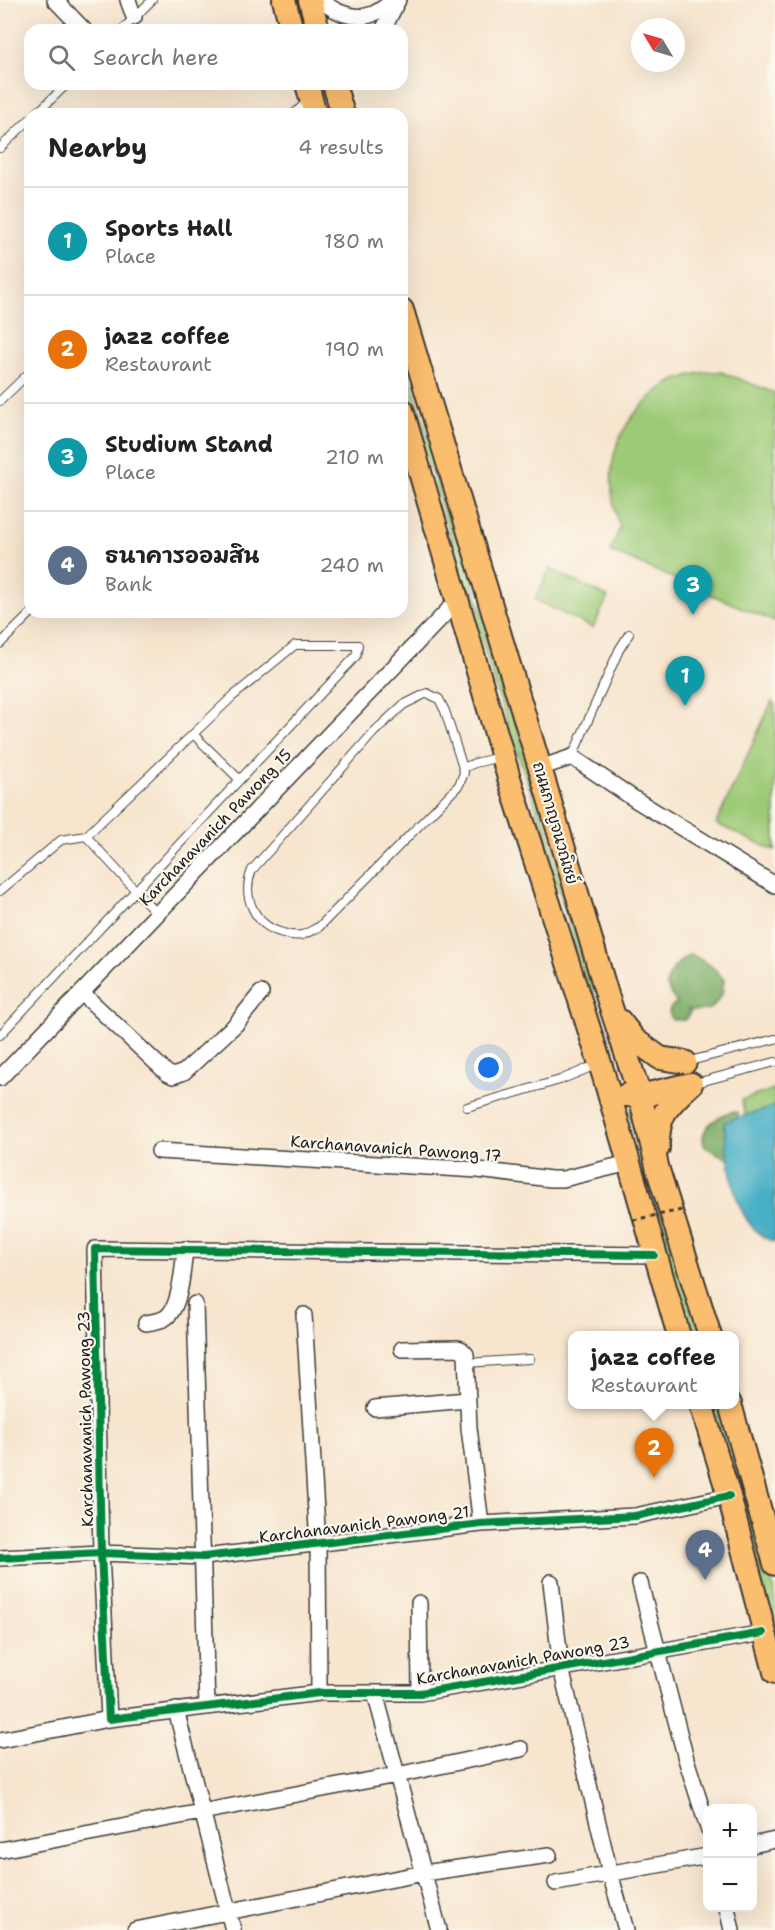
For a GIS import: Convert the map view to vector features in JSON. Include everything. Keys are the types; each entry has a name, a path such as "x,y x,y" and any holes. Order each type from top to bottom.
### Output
{"main road":[{"path":"284,0 290,24"},
{"path":"310,0 316,24"},
{"path":"336,90 342,108"},
{"name":"ถนนกาญจนวณิชย์","path":"408,330 608,998 631,1089 709,1331"},
{"name":"ถนนกาญจนวณิชย์","path":"408,430 503,757 601,1068 678,1331"},
{"path":"608,998 625,1028 635,1040 660,1058 685,1062"},
{"path":"615,1120 616,1104 631,1089 685,1062"},
{"path":"601,1068 610,1085 631,1089 692,1084"},
{"path":"658,1170 658,1126 672,1102 692,1084"},
{"path":"703,1409 729,1496 775,1672"},
{"path":"731,1409 775,1564"}],"street":[{"path":"55,0 78,24"},
{"path":"128,0 134,17"},
{"path":"322,0 340,13 363,16 372,15 396,0"},
{"path":"386,24 396,0"},
{"path":"345,108 346,90"},
{"name":"Karchanavanich Pawong 15","path":"0,1078 458,601"},
{"path":"540,768 572,757 636,800 775,885"},
{"path":"82,993 174,1076 184,1072 236,1024 261,993"},
{"name":"Karchanavanich Pawong 17","path":"159,1151 478,1170 551,1179 563,1179 629,1163"},
{"name":"Karchanavanich Pawong 23","path":"185,1249 95,1249 102,1553 109,1719 319,1693 420,1693 763,1633"},
{"path":"146,1323 166,1318 173,1310 179,1294 185,1249 654,1256"},
{"path":"195,1304 207,1707"},
{"path":"304,1314 318,1544 319,1693"},
{"path":"402,1349 461,1349 466,1354 467,1400 481,1524"},
{"path":"375,1408 467,1400"},
{"name":"Karchanavanich Pawong 21","path":"0,1558 102,1553 204,1557 481,1524 635,1516 729,1496"},
{"path":"551,1582 561,1668 610,1873 626,1930"},
{"path":"640,1583 686,1759 703,1812"},
{"path":"419,1603 420,1693"},
{"path":"375,1693 439,1930"},
{"path":"176,1710 232,1930"},
{"path":"0,1740 109,1719"},
{"path":"0,1850 397,1775 521,1749"},
{"path":"757,1844 775,1840"},
{"path":"135,1930 423,1873 549,1855"},
{"path":"556,1883 703,1857"},
{"path":"728,1912 732,1930"}],"lane":[{"path":"128,24 152,0"},
{"path":"42,108 61,90"},
{"path":"0,148 24,125"},
{"path":"0,401 24,378"},
{"path":"0,644 26,618"},
{"path":"572,757 618,650 629,634"},
{"path":"0,891 61,840 86,836 232,697 295,645 358,645 356,656 0,1035"},
{"path":"427,693 439,699 463,768 464,773 459,785 319,927 300,936 273,930 259,919 251,906 248,892 252,870 374,732 403,705 427,693"},
{"path":"194,735 239,779"},
{"path":"463,768 503,757"},
{"path":"86,836 157,914"},
{"path":"685,1062 775,1039"},
{"path":"692,1084 775,1062"},
{"path":"467,1107 601,1068"},
{"path":"466,1364 530,1359"}],"path":[{"path":"633,1220 682,1210"}],"green space":[{"path":"408,370 578,927 587,971 617,1069 614,1072 594,1012 533,797 508,726 408,396"},
{"path":"706,372 721,372 775,393 775,622 610,551 620,528 615,512 611,481 615,451 620,437 638,410 654,394 676,380"},
{"path":"550,569 608,597 593,628 535,600"},
{"path":"772,701 775,703 775,851 716,824"},
{"path":"691,954 713,967 724,980 722,995 711,1009 688,1010 690,1013 685,1020 672,1020 669,1011 677,1004 666,986 675,967"},
{"path":"775,1089 775,1144 750,1131 741,1100"},
{"path":"630,1110 632,1112 698,1331 688,1331 670,1271 660,1219 628,1112"},
{"path":"738,1112 738,1117 724,1122 728,1159 705,1147 703,1141 709,1125 719,1117"},
{"path":"711,1409 721,1409 771,1578 775,1592 775,1626"}],"water":[{"path":"775,1106 775,1242 761,1235 749,1224 741,1209 731,1174 724,1122"}],"cycle path":[{"path":"654,1255 95,1249 101,1553 109,1719 319,1693 420,1693 763,1633"},
{"path":"0,1558 101,1553 204,1557 481,1524 635,1516 729,1496"}],"place":[{"name":"Studium Stand","path":"693,615"},
{"name":"Sports Hall","path":"685,706"},
{"name":"jazz coffee","path":"654,1478"},
{"name":"ธนาคารออมสิน","path":"705,1580"}]}
